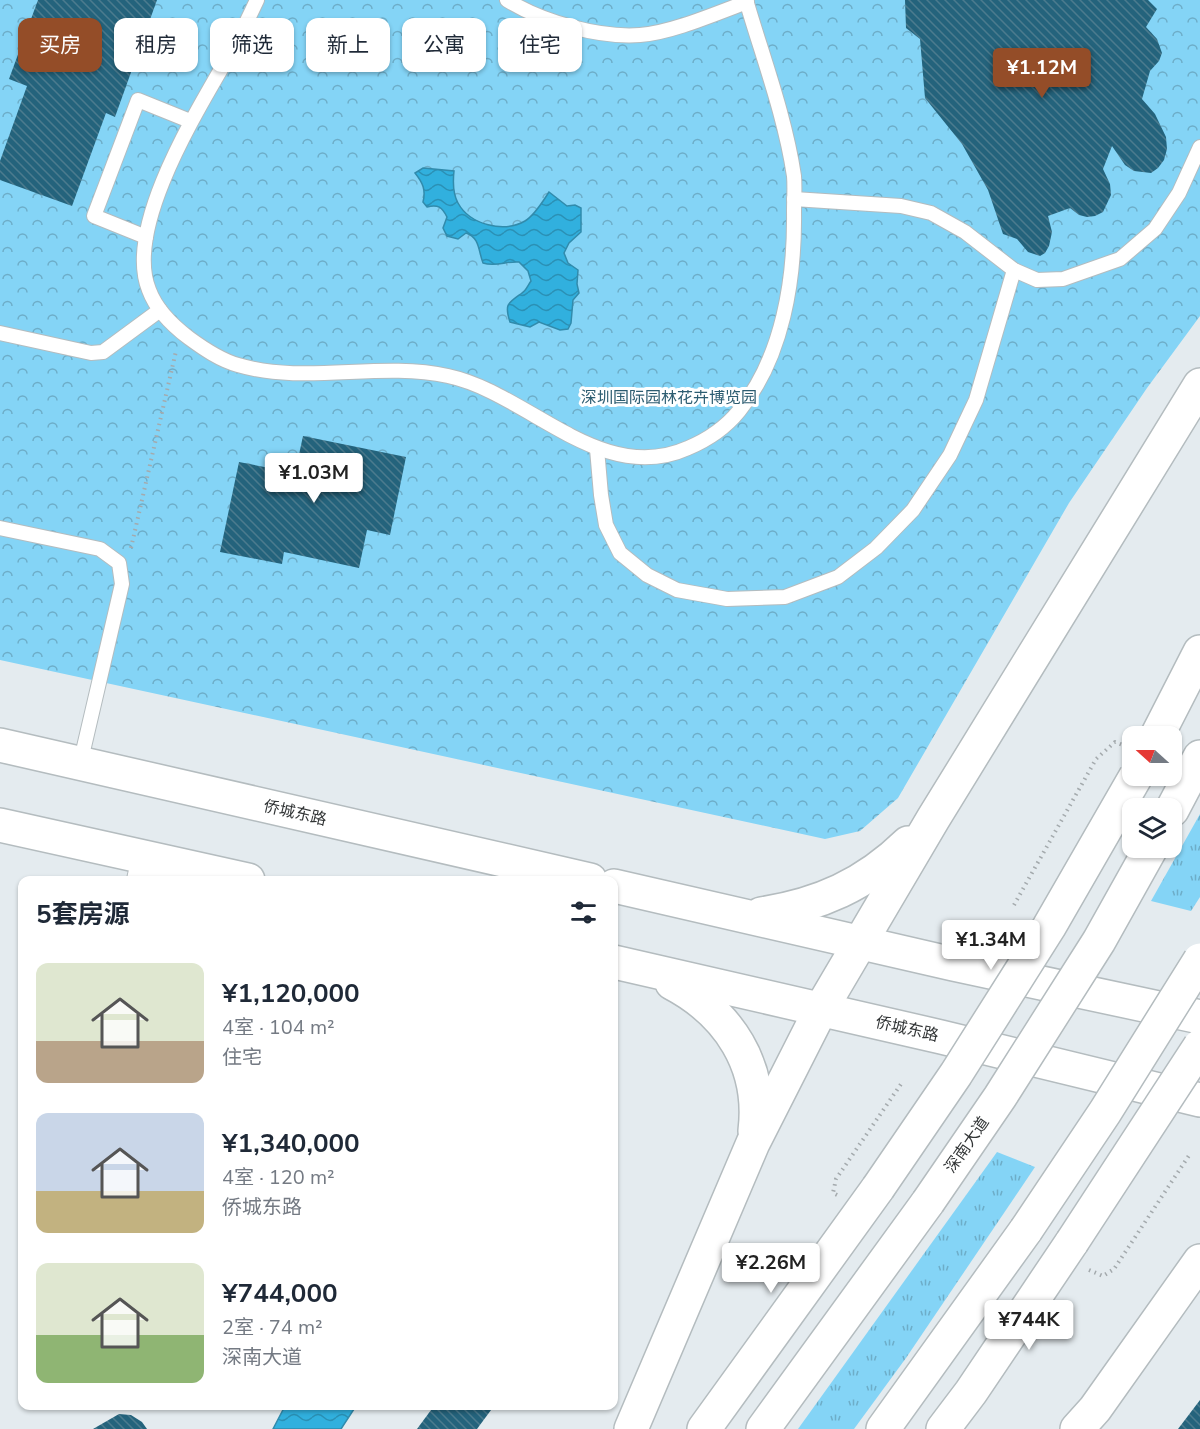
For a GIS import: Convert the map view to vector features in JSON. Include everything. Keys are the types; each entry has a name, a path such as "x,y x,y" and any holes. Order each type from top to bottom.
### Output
{"main road":[{"path":"631,1429 753,1143 821,1009 933,819 1200,385"},
{"path":"1157,726 1200,652"},
{"name":"侨城东路","path":"0,746 572,876"},
{"path":"704,1429 878,1188 956,1074 1049,927 1124,786"},
{"path":"747,916 793,909 831,896 864,879 896,855 933,819"},
{"path":"0,825 142,869 209,876"},
{"name":"深南大道","path":"763,1429 928,1202 1025,1058 1098,941 1145,858"},
{"path":"618,887 1200,1017"},
{"path":"883,1429 1026,1230 1105,1112 1200,960"},
{"name":"侨城东路","path":"618,963 1200,1100"},
{"path":"650,970 687,990 712,1010 745,1055 755,1088 757,1113 753,1143"},
{"path":"943,1429 977,1383 1080,1256 1200,1046"},
{"path":"1077,1429 1095,1409 1200,1261"}],"lane":[{"path":"257,0 233,48 190,121 176,149 159,194 146,237 144,268 148,290 160,310 180,331 206,350 236,364 274,372 401,370 450,376 494,393 597,449 637,457 675,454 705,441 738,413 761,377 778,333 789,287 795,237 794,179 782,123 746,1 680,26 641,35 595,32 551,21 507,0"},
{"path":"146,237 94,216 138,100 190,121"},
{"path":"794,199 901,206 931,213 965,232 1014,270 1036,280 1063,279 1120,259 1155,229 1179,193 1200,147"},
{"path":"597,449 606,525 620,553 647,575 677,590 727,599 785,597 838,577 876,548 913,510 950,455 976,399 1014,270"},
{"path":"0,333 91,352 103,352 160,310"},
{"path":"0,528 100,549 119,563 122,584 80,764"}],"path":[{"path":"122,584 180,331"},
{"path":"1014,904 1096,759 1115,742 1122,745"},
{"path":"836,1179 901,1084"},
{"path":"1080,1256 1103,1276 1114,1269 1191,1154"}],"green space":[{"name":"深圳国际园林花卉博览园","path":"0,0 1200,0 1200,316 1147,388 1069,503 898,798 860,831 825,839 0,660"},
{"path":"1200,814 1200,897 1191,911 1151,901 1175,858 1182,858 1182,846"},
{"path":"997,1152 1035,1167 906,1358 854,1429 798,1429"}],"water":[{"path":"423,168 454,171 454,191 463,211 488,225 517,225 525,221 535,212 549,192 567,206 575,205 581,208 581,232 569,243 564,253 568,263 578,270 579,293 573,300 571,323 568,329 560,330 539,322 530,327 510,322 508,304 525,291 531,281 528,271 519,262 483,263 478,245 471,235 466,233 458,239 447,236 443,228 447,217 443,211 437,206 427,207 423,202 423,187 415,173"},
{"path":"283,1410 353,1410 341,1429 273,1429"}],"building":[{"path":"38,0 157,0 151,18 114,18 114,72 131,72 115,117 106,113 72,206 0,180 0,161 27,86 9,79 18,54 18,72 102,72 102,18 31,18"},
{"path":"905,0 1148,0 1157,9 1146,27 1157,39 1162,53 1159,61 1150,71 1142,99 1155,114 1166,137 1167,149 1164,160 1151,173 1134,171 1125,165 1112,146 1103,169 1110,184 1111,195 1103,212 1087,217 1079,215 1070,208 1048,216 1052,232 1049,246 1040,256 1028,252 1017,239 1003,234 988,190 962,144 925,98 920,39 906,28"},
{"path":"303,436 406,457 390,535 367,530 359,568 284,552 282,564 220,552 239,462 295,473"},
{"path":"1200,1400 1200,1429 1178,1429"},
{"path":"431,1410 491,1410 477,1429 417,1429"},
{"path":"119,1414 131,1415 142,1422 147,1429 93,1429"}]}
